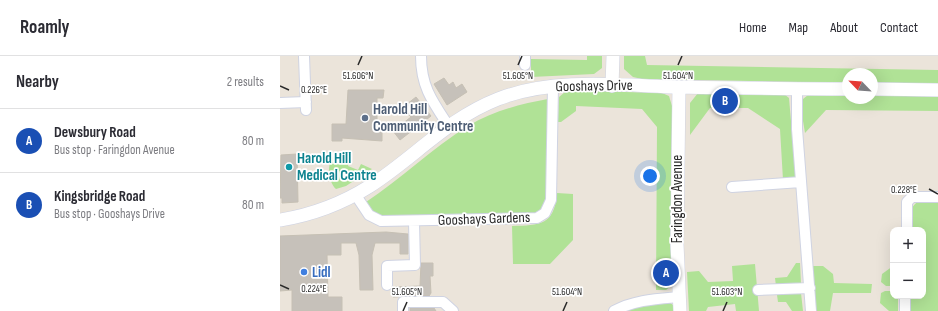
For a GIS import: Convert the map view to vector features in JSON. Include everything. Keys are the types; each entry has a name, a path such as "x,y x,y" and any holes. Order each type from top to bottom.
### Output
{"street":[{"path":"280,103 306,106 304,56"},
{"path":"421,56 424,84 448,125"},
{"path":"612,56 612,86"},
{"name":"Gooshays Drive","path":"280,220 311,213 355,194 385,175 448,125 471,111 498,99 526,90 553,86 842,89"},
{"name":"Gooshays Gardens","path":"355,194 364,210 374,218 387,221 526,219 537,218 545,214 551,200 552,187 553,86"},
{"name":"Faringdon Avenue","path":"679,87 677,244 680,311"},
{"path":"797,88 801,182 811,311"},
{"path":"878,89 938,90"},
{"path":"732,187 801,182"},
{"path":"906,227 907,202 912,197 938,197"},
{"path":"387,286 387,266 415,265 414,221"},
{"path":"758,290 810,288"},
{"path":"614,311 621,307 645,300 679,297"},
{"path":"905,299 905,311"},
{"path":"404,311 404,302 437,301 443,302 453,311"}],"green space":[{"path":"587,56 602,56 602,68 594,74 531,77 531,59 587,60"},
{"path":"624,56 645,56 647,65 842,68 842,83 642,79 633,77 624,69"},
{"path":"878,69 938,70 938,84 878,83"},
{"path":"587,91 662,93 669,96 672,106 672,285 666,290 656,290 657,127 642,109 576,106 576,111 561,122 558,122 559,97 565,92"},
{"path":"698,93 784,94 789,98 796,179 783,180 780,129 748,108 710,108 690,135 690,103"},
{"path":"808,95 842,95 842,104 878,104 878,95 938,96 938,111 826,110 805,133 801,109 803,99"},
{"path":"548,99 548,195 543,208 535,214 387,217 373,212 366,202 468,126 487,116 507,109"},
{"path":"335,155 350,159 348,166 358,170 361,164 372,169 346,186 336,189 331,182 329,172 330,162"},
{"path":"557,193 573,194 573,240 550,264 513,264 512,226 538,224 544,222 553,212"},
{"path":"920,200 938,200 938,311 908,311 908,299 926,299 926,227 909,227 910,213 916,203"},
{"path":"796,263 800,263 801,284 776,286 775,278 787,277"},
{"path":"755,264 759,311 736,311 735,304 708,307 706,311 689,311 687,272 699,271 708,282 733,281 732,266"},
{"path":"811,266 823,266 833,274 834,283 872,284 871,293 833,293 830,311 815,311"},
{"path":"890,268 890,286 886,286 881,282 882,274"},
{"path":"890,291 890,299 898,299 898,311 889,311 880,303 881,293"},
{"path":"786,293 801,293 803,311 792,311 786,302 778,302 777,295"},
{"path":"669,302 673,305 674,311 622,311 632,307"}],"building":[{"path":"444,78 449,85 453,82 456,88 462,84 467,92 447,105 434,84"},
{"path":"348,90 384,90 383,98 377,98 377,123 382,123 382,141 342,138 342,141 332,141 332,124 346,124"},
{"path":"416,97 431,116 400,140 393,131 411,117 408,114 412,110 407,104"},
{"name":"Harold Hill Medical Centre","path":"297,154 298,202 282,203 282,198 280,198 281,155"},
{"path":"386,232 408,234 408,254 400,254 400,243 375,243 372,255 373,290 360,290 359,255 356,243 341,243 341,255 327,255 328,297 342,297 342,311 292,311 292,290 280,291 280,236"},
{"path":"421,263 433,263 433,276 430,276 431,293 429,296 393,297 393,287 420,286"},
{"path":"410,308 434,308 436,311 410,311"}],"place":[{"name":"Kingsbridge Road","path":"725,101"},
{"name":"Harold Hill Community Centre","path":"365,118"},
{"name":"Harold Hill Medical Centre","path":"289,167"},
{"name":"Lidl","path":"304,272"},
{"name":"Dewsbury Road","path":"666,273"}]}
